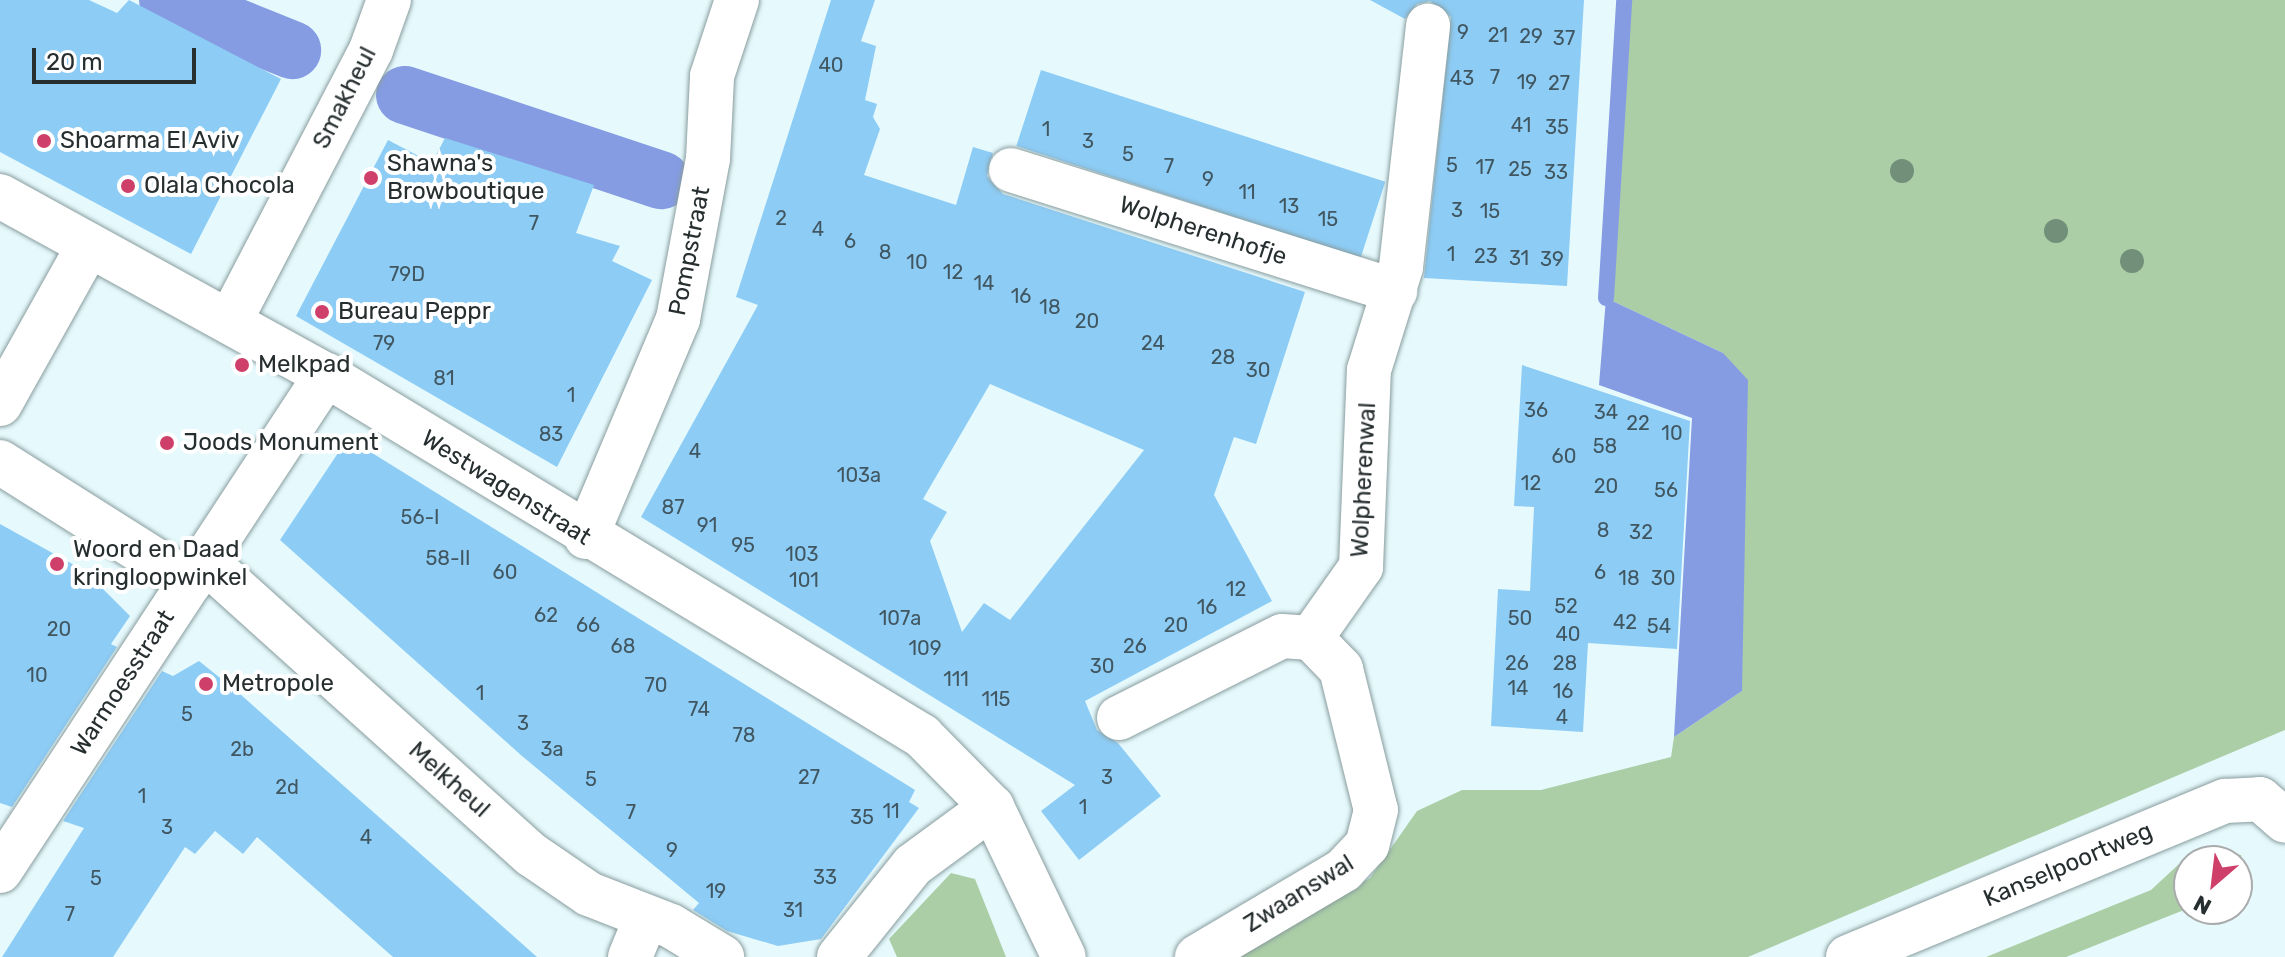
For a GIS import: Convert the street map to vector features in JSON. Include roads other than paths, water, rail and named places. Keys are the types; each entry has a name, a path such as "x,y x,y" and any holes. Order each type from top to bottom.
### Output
{"street":[{"name":"Smakheul","path":"230,321 371,50 389,0"},
{"name":"Pompstraat","path":"586,537 678,319 708,159 712,76 737,0"},
{"name":"Wolpherenwal","path":"1311,638 1361,567 1369,370 1395,291 1428,26"},
{"name":"Wolpherenhofje","path":"1011,170 1395,291"},
{"name":"Westwagenstraat","path":"0,196 326,375 586,537 922,736 992,807 1064,957"},
{"path":"0,404 89,245"},
{"name":"Warmoesstraat","path":"0,871 326,375"},
{"path":"0,462 197,571"},
{"name":"Melkheul","path":"197,571 532,855 649,934 722,957"},
{"path":"1119,718 1282,636 1311,638"},
{"name":"Zwaanswal","path":"1197,957 1344,870 1357,860 1374,829 1376,810 1341,669 1311,638"},
{"name":"Kanselpoortweg","path":"1848,957 2225,801 2260,799 2285,821"},
{"path":"839,957 913,865 992,807"}],"water":[{"path":"1606,298 1723,353 1748,380 1742,691 1674,737 1692,418 1599,385"}],"waterway":[{"path":"168,0 292,50"},
{"path":"1606,298 1624,0"},
{"path":"405,95 661,180"}],"place":[{"name":"Shoarma El Aviv","path":"44,141"},
{"name":"Shawna's Browboutique","path":"371,178"},
{"name":"Olala Chocola","path":"128,186"},
{"name":"Bureau Peppr","path":"322,312"},
{"name":"Melkpad","path":"242,365"},
{"name":"Joods Monument","path":"167,443"},
{"name":"Woord en Daad kringloopwinkel","path":"57,564"},
{"name":"Metropole","path":"206,684"}]}
